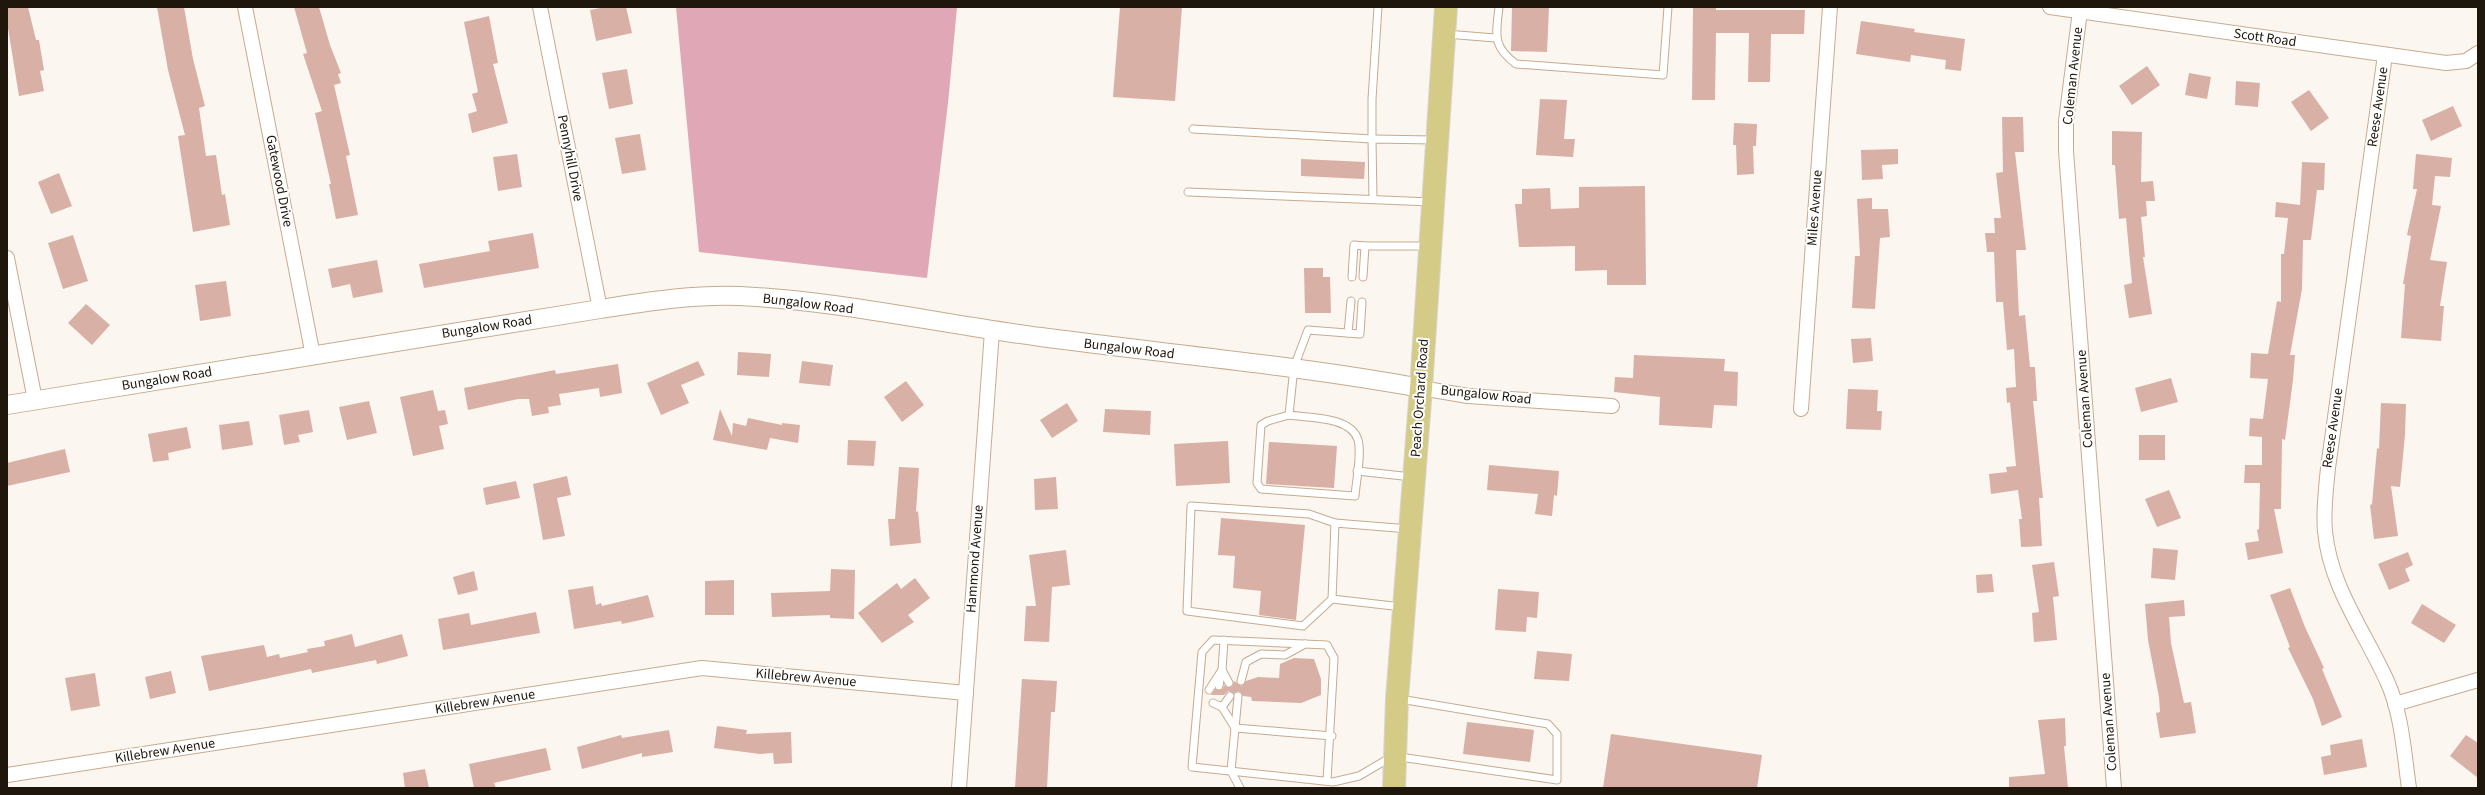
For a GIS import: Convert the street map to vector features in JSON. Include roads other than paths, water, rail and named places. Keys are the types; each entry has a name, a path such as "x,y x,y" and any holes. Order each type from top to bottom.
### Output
{"main road":[{"name":"Peach Orchard Road","path":"1394,788 1393,756 1421,388 1446,7"}],"street":[{"name":"Gatewood Drive","path":"245,7 313,356"},
{"name":"Pennyhill Drive","path":"540,7 600,309"},
{"name":"Miles Avenue","path":"1801,409 1830,7"},
{"name":"Scott Road","path":"2050,7 2385,55 2457,63 2466,61 2478,54"},
{"name":"Coleman Avenue","path":"2080,11 2067,113 2066,151 2114,788"},
{"name":"Reese Avenue","path":"2385,55 2328,468 2325,531 2328,551 2339,589 2388,682 2395,704 2409,788"},
{"path":"7,258 35,400"},
{"name":"Bungalow Road","path":"7,405 671,298 739,296 797,301 992,331 1176,355 1294,367 1468,396 1612,406"},
{"name":"Hammond Avenue","path":"959,788 992,331"},
{"name":"Killebrew Avenue","path":"7,775 702,668 966,693"},
{"path":"2395,704 2478,680"}],"lane":[{"path":"1373,198 1372,99 1378,7"},
{"path":"1500,7 1495,38 1503,55 1516,64 1663,75 1668,7"},
{"path":"1444,34 1495,38"},
{"path":"1193,129 1372,139 1437,140"},
{"path":"1188,192 1373,198 1434,202"},
{"path":"1352,277 1354,245 1431,246"},
{"path":"1363,277 1365,246"},
{"path":"1348,333 1351,301"},
{"path":"1289,415 1294,367 1308,330 1360,334 1362,302"},
{"path":"1289,415 1340,423 1353,430 1358,440 1357,471 1355,496 1261,489 1257,483 1261,425 1268,420 1289,415"},
{"path":"1357,471 1414,477"},
{"path":"1335,523 1332,599 1303,626 1187,610 1191,506 1309,514 1335,523 1410,529"},
{"path":"1332,599 1404,608"},
{"path":"1330,781 1334,658 1327,645 1213,640 1202,652 1192,767 1330,781 1359,776 1393,756 1557,784 1557,734 1548,724 1397,699"},
{"path":"1219,686 1222,670 1224,640"},
{"path":"1241,681 1246,662 1261,654 1286,655 1305,644"},
{"path":"1222,670 1229,683"},
{"path":"1209,690 1222,670"},
{"path":"1213,702 1222,703 1230,696"},
{"path":"1238,696 1231,771 1240,788"},
{"path":"1222,703 1235,728"},
{"path":"1235,728 1332,736"},
{"path":"1330,781 1341,788"}]}
